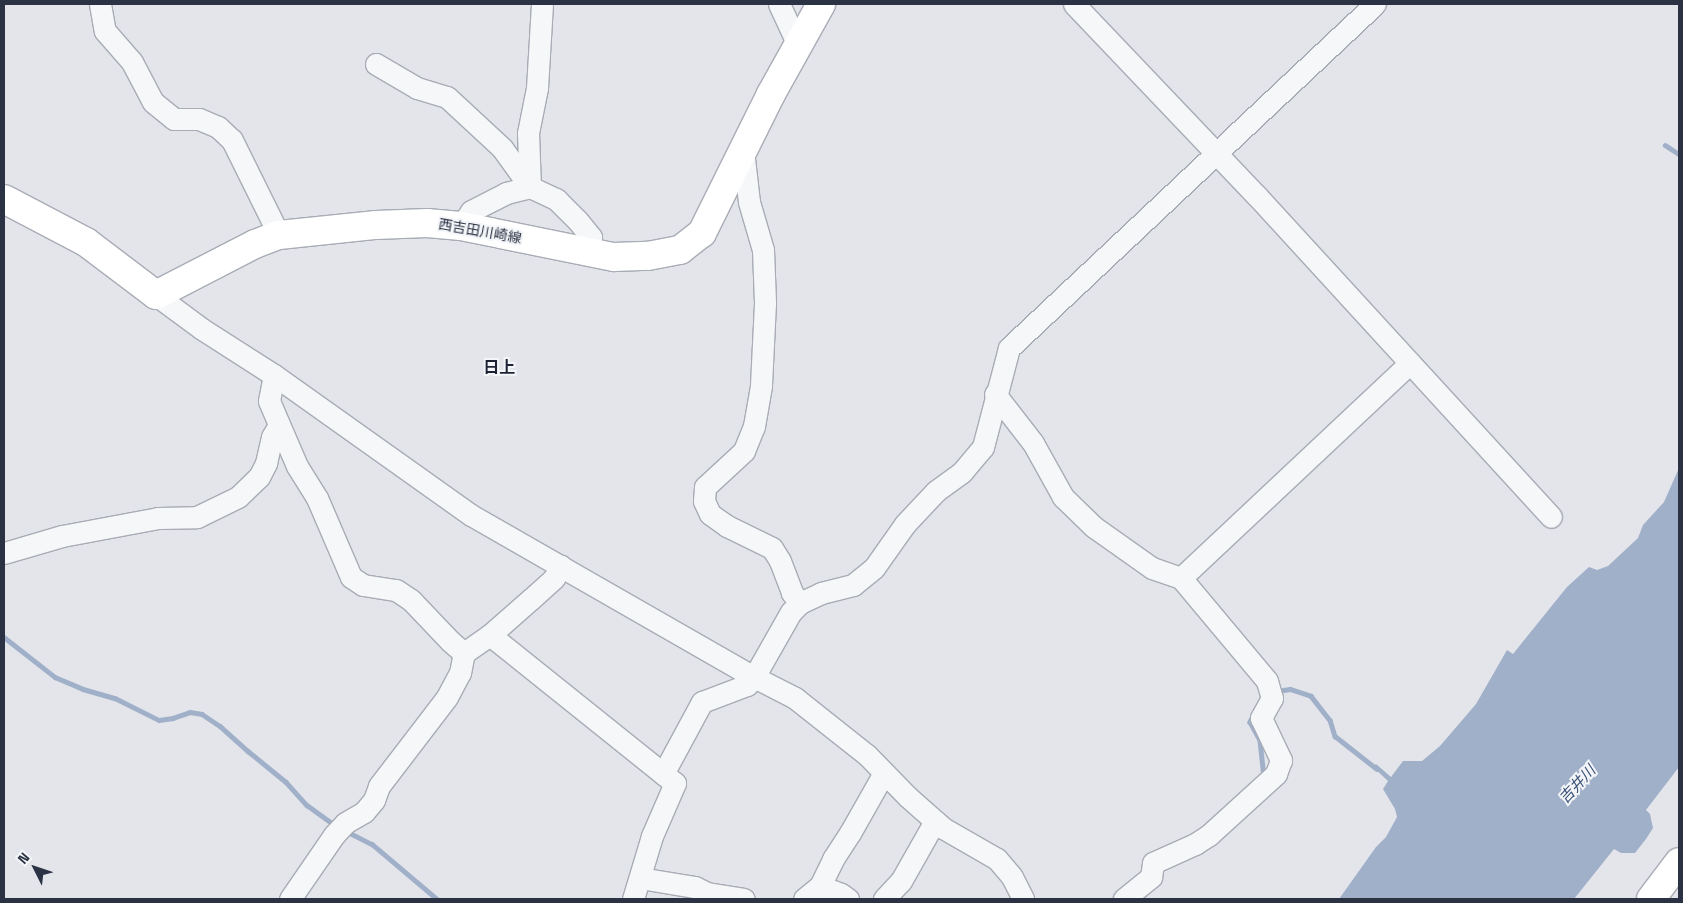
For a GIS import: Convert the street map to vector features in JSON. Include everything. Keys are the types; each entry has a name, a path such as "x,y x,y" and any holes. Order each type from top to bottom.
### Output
{"main road":[{"name":"西吉田川崎線","path":"156,295 255,244 279,235 376,225 426,222 461,226 614,257 648,256 680,250 702,233 771,94 801,44 821,4"},
{"path":"4,199 86,242 156,295"},
{"path":"1650,899 1679,862"}],"street":[{"path":"100,4 105,31 132,62 153,102 174,119 199,119 218,127 232,140 279,235"},
{"path":"530,187 528,133 536,88 542,4"},
{"path":"779,4 794,36 801,44"},
{"path":"1074,4 1215,153 1550,516"},
{"path":"663,774 702,702 747,685 754,677 791,612 800,603 821,593 852,585 874,568 906,524 936,491 962,472 984,447 995,394 1009,348 1375,4"},
{"path":"376,64 417,88 447,97 502,148 530,187 556,199 578,221 591,237 588,253"},
{"path":"743,150 749,202 763,250 765,303 761,386 754,426 744,451 705,487 704,502 710,514 727,526 772,548 780,561 792,593 800,603"},
{"path":"461,226 471,211 506,193 530,187"},
{"path":"156,295 202,328 274,375 471,515 754,677 795,698 867,755 935,821 997,859 1012,877 1023,899"},
{"path":"1180,578 1410,363"},
{"path":"274,375 269,401 297,466 317,498 351,577 363,585 396,590 404,595 464,653"},
{"path":"995,394 1033,443 1064,497 1094,527 1152,568 1180,578 1267,681 1272,698 1261,718 1281,760 1276,774 1209,834 1195,844 1153,863 1151,877 1124,899"},
{"path":"4,553 72,534 158,518 198,517 238,497 259,477 266,463 272,437 279,425"},
{"path":"290,899 334,834 345,823 364,812 374,800 379,786 447,697 460,673 464,653 490,635 554,578 561,566"},
{"path":"490,635 675,783 652,836 633,899"},
{"path":"812,893 884,773"},
{"path":"884,899 901,881 935,821"},
{"path":"640,878 695,887 707,893 744,899"},
{"path":"812,893 841,894 848,899"}],"water":[{"name":"吉井川","path":"1679,468 1679,767 1646,810 1650,814 1653,828 1635,853 1621,853 1614,849 1574,899 1339,899 1376,847 1386,837 1397,817 1395,809 1383,789 1388,781 1373,767 1376,764 1391,777 1403,761 1422,761 1440,746 1476,704 1507,650 1513,654 1567,587 1589,567 1597,570 1608,566 1638,538 1643,525 1664,502"}],"waterway":[{"path":"1665,145 1679,154"},
{"path":"4,637 55,677 83,689 115,698 159,720 173,718 190,712 202,714 220,726 286,782 307,805 335,825"},
{"path":"1276,691 1290,689 1311,696 1330,720 1335,736 1377,769"},
{"path":"1253,716 1250,722 1260,740 1264,777"},
{"path":"346,831 372,844 437,899"}],"district":[{"name":"日上","path":"499,368"}]}
